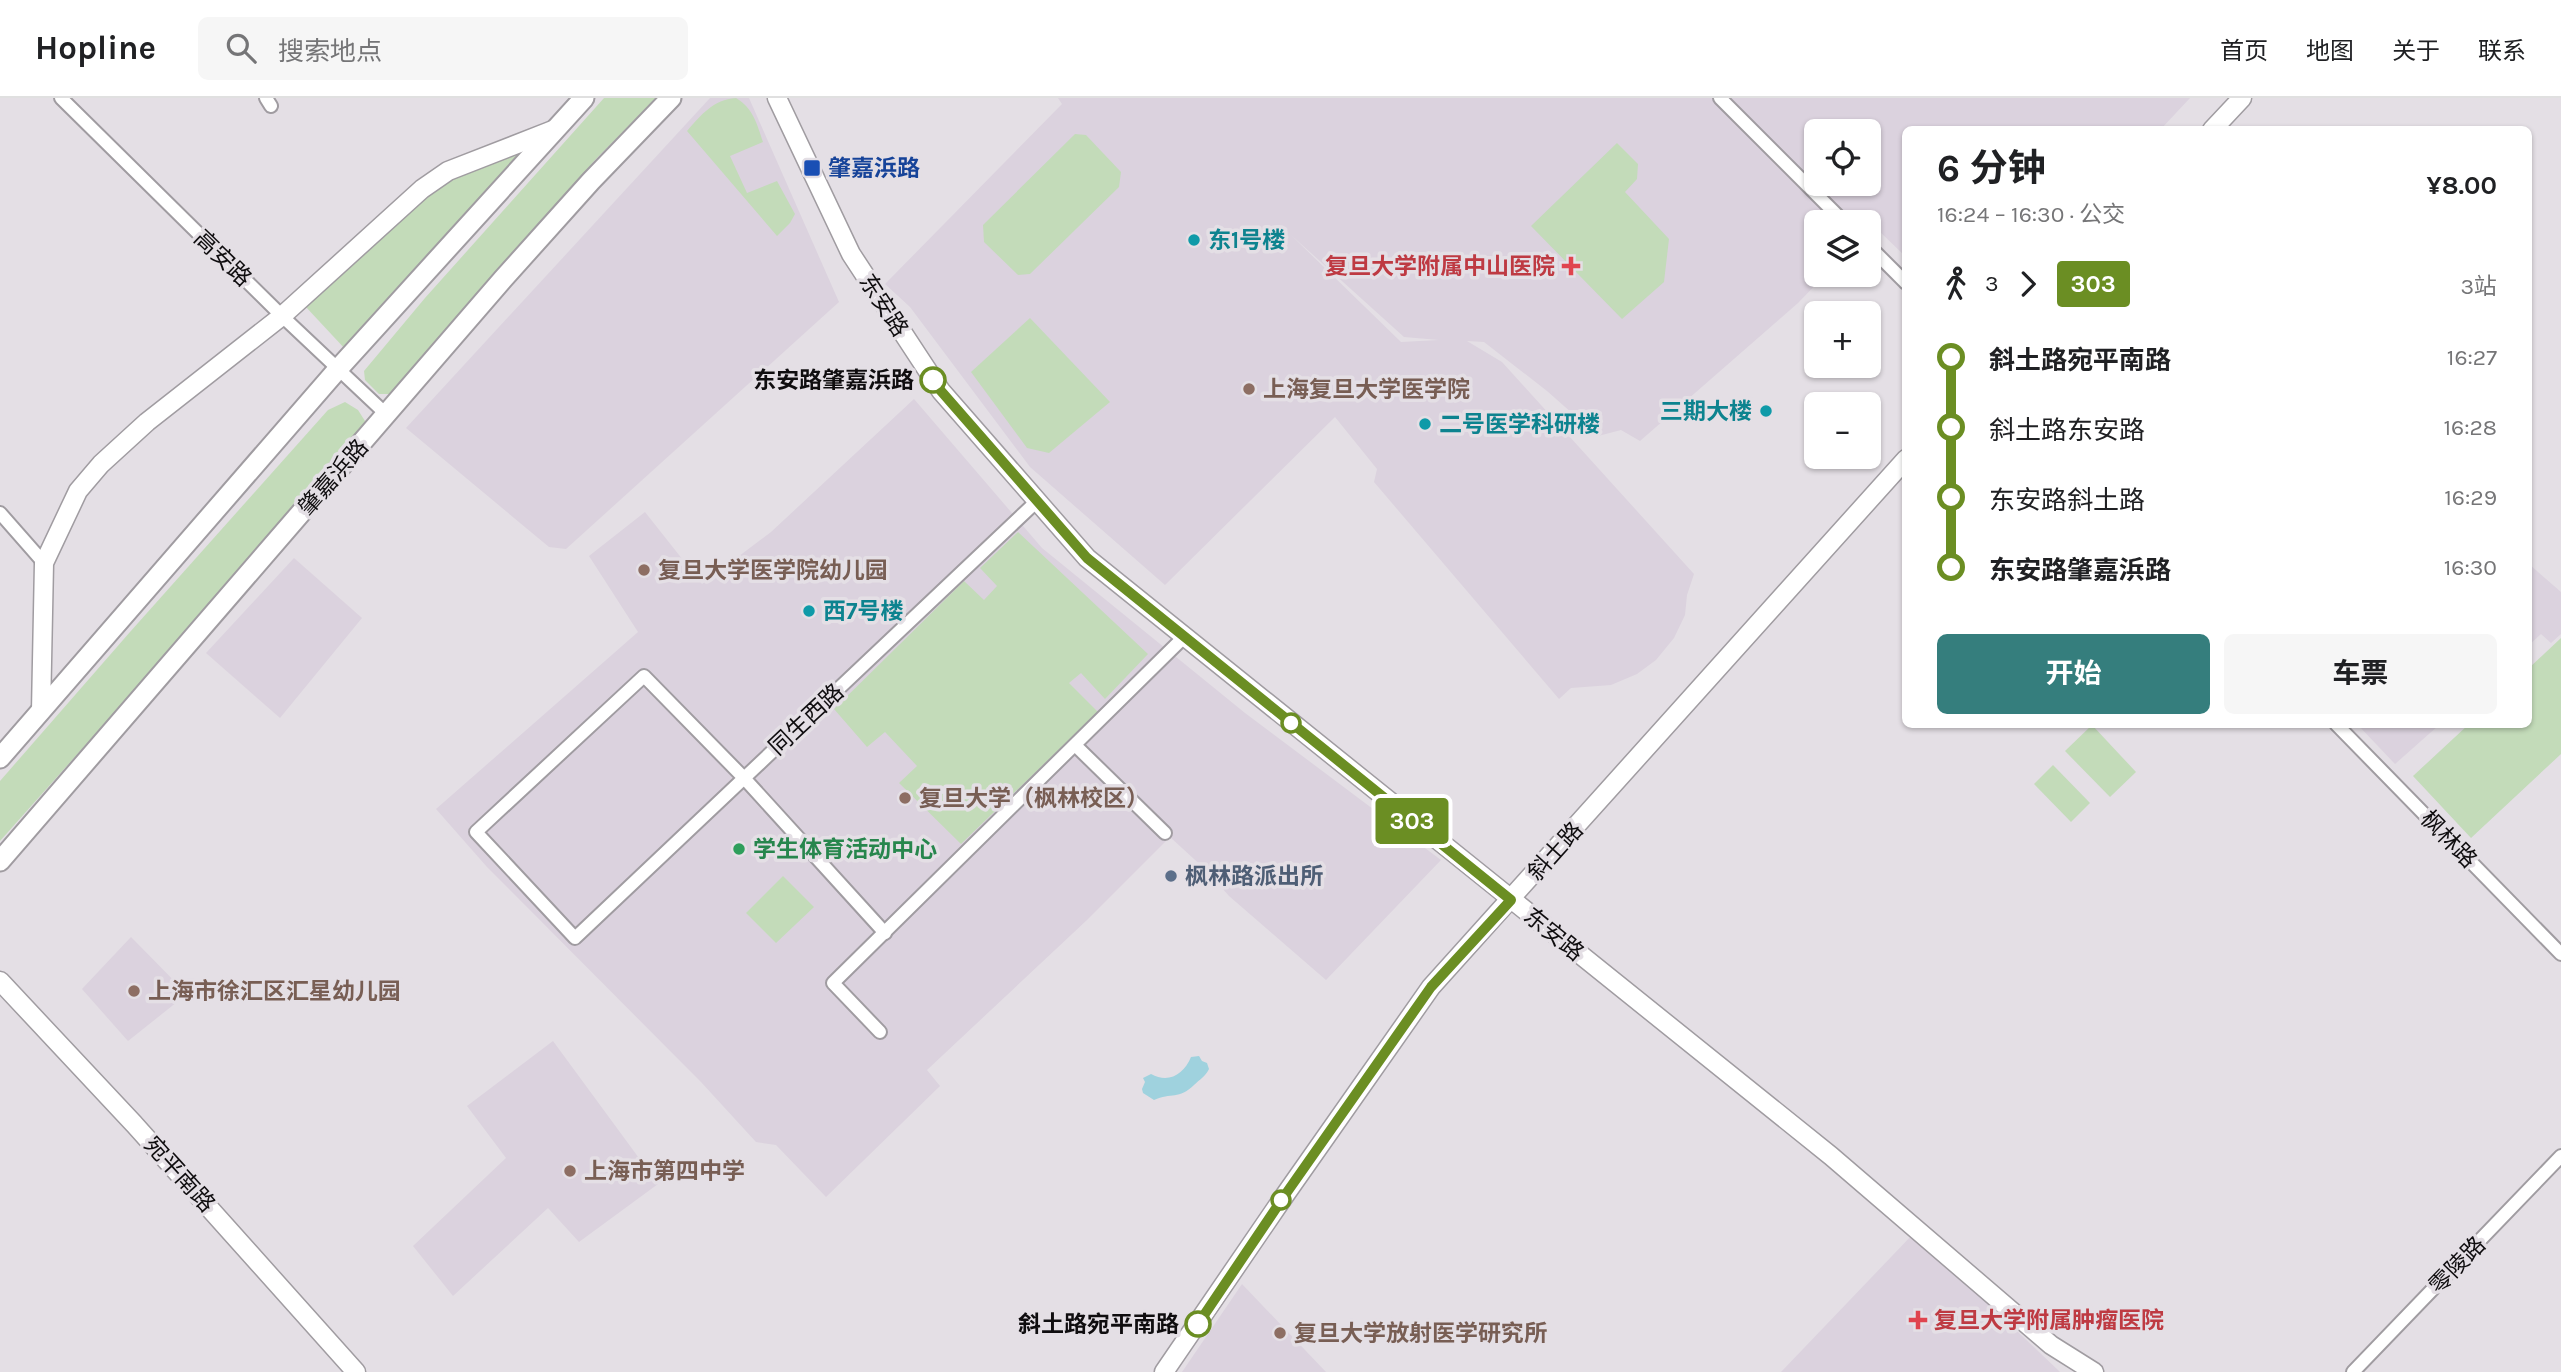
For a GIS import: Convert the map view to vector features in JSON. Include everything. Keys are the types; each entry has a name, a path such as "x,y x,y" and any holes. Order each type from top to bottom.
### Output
{"main road":[{"path":"0,758 338,369 584,98"},
{"name":"肇嘉浜路","path":"0,861 591,181 671,98"}],"street":[{"name":"高安路","path":"61,98 282,316 387,415"},
{"name":"东安路","path":"776,98 851,254 941,391 1087,558 1831,1156 2051,1345 2094,1372"},
{"path":"1720,98 1832,210"},
{"path":"2216,126 2242,98"},
{"path":"41,710 44,563 78,491 101,464 148,422 282,316 422,189 448,171 553,130"},
{"path":"1881,258 1902,279"},
{"name":"斜土路","path":"1164,1372 1431,987 1902,463"},
{"name":"同生西路","path":"744,778 645,676 476,832 575,938 744,778 1037,500"},
{"path":"0,513 44,563"},
{"path":"880,1032 833,983 1184,637"},
{"name":"枫林路","path":"2340,728 2561,954"},
{"path":"1076,746 1165,833"},
{"path":"744,778 885,933"},
{"name":"宛平南路","path":"0,981 134,1124 356,1372"},
{"name":"零陵路","path":"2353,1372 2561,1156"}],"shaded area":[{"path":"710,98 749,98 839,302 566,549 549,547 406,428"},
{"path":"1058,98 2190,98 2164,126 1902,126 1902,253 1881,233 1881,210 1804,210 1804,287 1813,287 1640,441 1621,430 1598,436 1547,391 1484,342 1467,341 1502,362 1694,574 1687,595 1685,615 1674,638 1656,660 1637,674 1611,685 1571,688 1559,699 1374,482 1377,469 1335,417 1165,585 1030,467 910,307 885,284 1062,104","holes":["1291,235 1404,337 1439,340 1401,342"]},
{"name":"复旦大学（枫林校区）","path":"914,399 1042,548 1245,713 1441,860 1326,980 1229,896 1206,870 1170,837 1087,920 927,1070 940,1086 826,1197 776,1145 756,1142 701,1082 487,867 436,809 638,632 589,556 645,512 702,584 771,532"},
{"path":"294,558 362,618 280,718 206,653"},
{"path":"2532,567 2561,592 2561,634 2551,643 2541,634 2532,642"},
{"path":"2361,728 2436,728 2395,764"},
{"name":"上海市徐汇区汇星幼儿园","path":"131,937 187,994 128,1041 82,989"},
{"name":"上海市第四中学","path":"553,1041 658,1184 579,1242 548,1208 453,1296 413,1246 506,1158 467,1106"},
{"name":"复旦大学附属肿瘤医院","path":"1914,1233 2060,1372 1781,1372"},
{"path":"1242,1284 1326,1372 1182,1372"}],"green space":[{"path":"604,98 656,98 595,160 395,394 379,394 365,380 364,371 425,298"},
{"path":"736,98 750,112 763,142 730,156 747,193 777,181 795,214 777,236 687,131 714,105"},
{"path":"1075,134 1086,135 1121,172 1119,187 1030,274 1018,275 984,242 983,225"},
{"path":"1617,143 1638,164 1637,179 1625,192 1669,239 1664,282 1622,319 1531,226"},
{"path":"529,147 346,350 305,306 434,189 462,172"},
{"path":"1030,318 1110,402 1049,453 1027,448 971,372"},
{"path":"345,402 358,410 365,421 360,437 0,841 0,781 328,410"},
{"path":"1018,532 1148,654 1105,699 1081,673 1069,683 1098,712 961,844 899,783 917,766 885,732 867,747 834,709 964,581 984,600 997,586 980,568"},
{"path":"2561,638 2561,754 2471,838 2413,776 2465,728 2532,728 2532,665"},
{"path":"2089,728 2095,728 2136,772 2110,797 2065,751"},
{"path":"2053,765 2090,803 2071,822 2034,784"},
{"path":"783,876 814,907 776,943 746,913"}],"water":[{"path":"1199,1056 1209,1069 1189,1090 1154,1100 1143,1093 1143,1078 1151,1074 1164,1078 1175,1076 1191,1057"}],"bus line":[{"name":"303","path":"933,380 1087,558 1511,900 1431,987 1198,1324"}],"place":[{"name":"肇嘉浜路","path":"812,168"},
{"name":"东1号楼","path":"1194,240"},
{"name":"复旦大学附属中山医院","path":"1571,266"},
{"name":"东安路肇嘉浜路","path":"933,380"},
{"name":"上海复旦大学医学院","path":"1249,389"},
{"name":"三期大楼","path":"1766,411"},
{"name":"二号医学科研楼","path":"1425,424"},
{"name":"复旦大学医学院幼儿园","path":"644,570"},
{"name":"西7号楼","path":"809,611"},
{"name":"复旦大学（枫林校区）","path":"905,798"},
{"name":"学生体育活动中心","path":"739,849"},
{"name":"枫林路派出所","path":"1171,876"},
{"name":"上海市徐汇区汇星幼儿园","path":"134,991"},
{"name":"上海市第四中学","path":"570,1171"},
{"name":"复旦大学附属肿瘤医院","path":"1918,1320"},
{"name":"斜土路宛平南路","path":"1198,1324"},
{"name":"复旦大学放射医学研究所","path":"1280,1333"}]}
